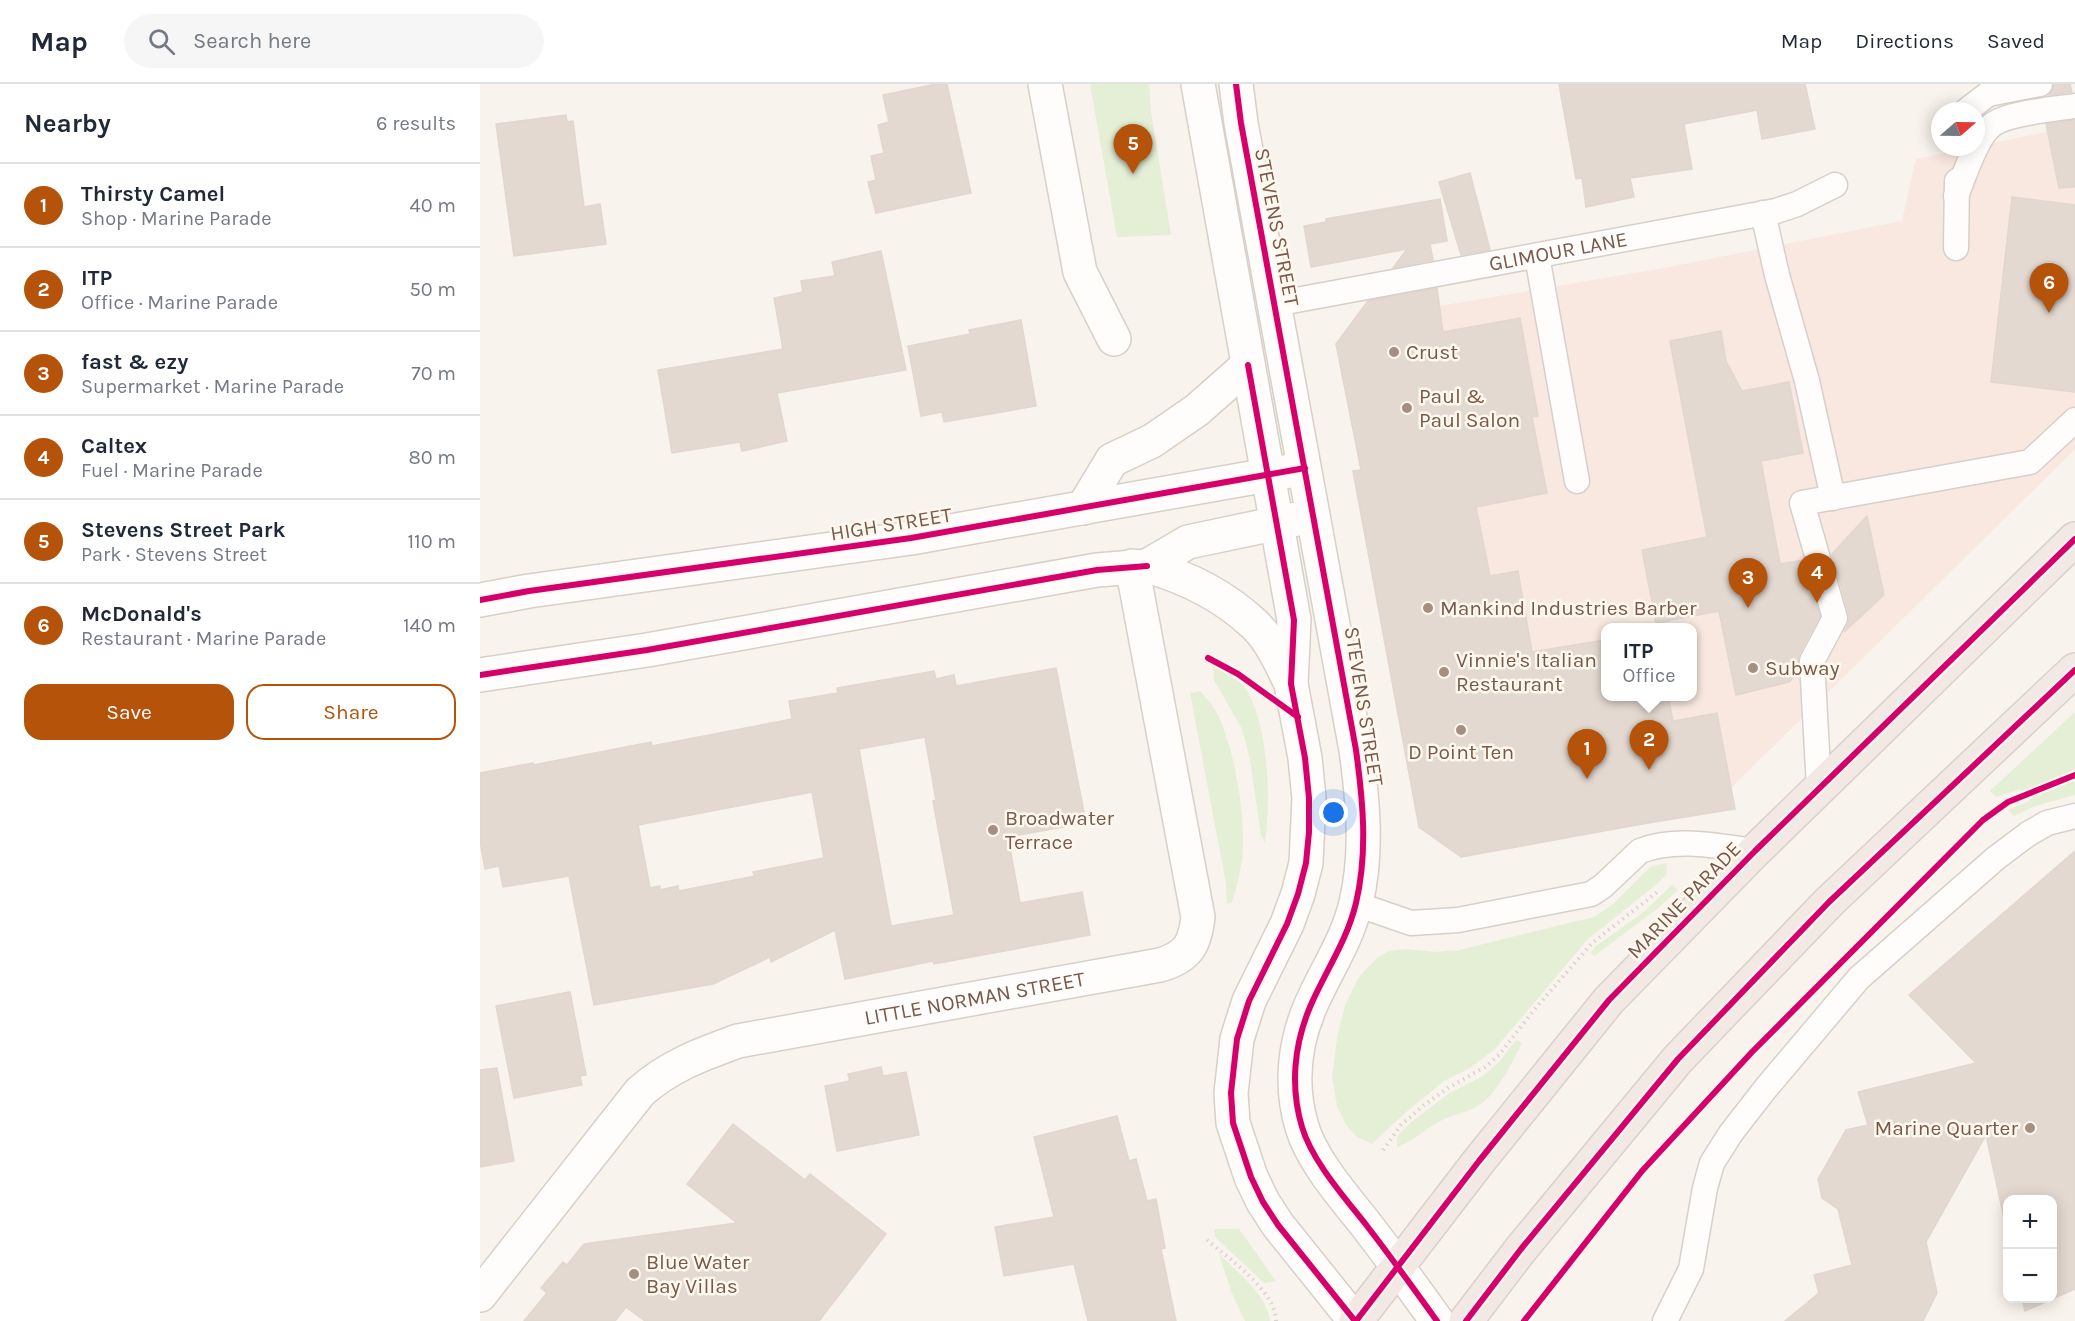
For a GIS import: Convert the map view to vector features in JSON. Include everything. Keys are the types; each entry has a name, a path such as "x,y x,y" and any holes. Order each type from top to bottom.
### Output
{"highway":[{"name":"MARINE PARADE","path":"1356,1321 1397,1266 1609,1000 1819,787 2075,539"},
{"path":"1466,1321 1521,1249 1678,1059 1829,902 2075,670"}],"main road":[{"path":"1045,84 1080,272 1114,339"},
{"path":"1198,84 1294,620 1291,684 1305,758 1309,798 1306,863 1298,894 1287,924 1249,1001 1237,1039 1231,1093 1233,1123 1251,1177 1263,1203 1278,1225 1356,1321"},
{"name":"STEVENS STREET","path":"1236,84 1241,123 1356,750 1362,799 1364,838 1356,904 1346,935 1310,1006 1300,1036 1294,1067 1296,1094 1302,1129 1330,1179 1437,1321"},
{"path":"1083,508 1112,460 1152,441 1197,410 1248,365"},
{"name":"HIGH STREET","path":"480,600 529,591 911,538 1305,468"},
{"path":"1139,566 1188,542 1313,516"},
{"path":"480,675 636,652 1097,570 1139,566 1176,574 1199,585 1254,624 1279,659 1291,684"},
{"name":"LITTLE NORMAN STREET","path":"480,1295 640,1092 657,1077 678,1065 738,1041 1160,965 1184,954 1195,938 1198,916 1139,566"}],"lane":[{"path":"1978,102 1988,94 2040,84"},
{"path":"1956,196 1982,138 1992,125 2009,117 2075,106"},
{"path":"1956,248 1958,156"},
{"name":"GLIMOUR LANE","path":"1275,304 1762,213 1797,204 1836,185"},
{"path":"1762,213 1806,381 1833,498"},
{"path":"1537,256 1577,480"},
{"path":"1819,787 1812,661 1835,618 1802,503 2030,462 2075,420"},
{"path":"1665,1321 1690,1269 1712,1163 1731,1133 1766,1088 1859,978 1996,858 2047,823 2075,816"},
{"path":"1356,904 1411,923 1458,920 1591,894 1603,886 1640,851 1660,845 1692,843 1755,851"}],"path":[{"path":"1383,1150 1401,1125 1424,1105 1485,1067 1499,1055 1534,1010 1592,943 1668,882 1673,872 1672,845"},
{"path":"1207,1240 1255,1282 1269,1298 1276,1314 1276,1321"}],"shaded area":[{"path":"2075,126 2075,449 1730,789 1565,820 1356,320 1659,269 1902,221 1916,159 1931,156 1985,156 1985,145"}],"green space":[{"path":"1090,84 1149,84 1151,112 1171,235 1117,237"},
{"path":"1213,665 1246,689 1260,723 1268,785 1265,843 1261,835 1250,760 1242,729 1214,680"},
{"path":"1200,691 1212,705 1226,735 1240,795 1242,856 1232,903 1227,904 1226,883 1190,693"},
{"path":"2075,712 2075,795 2035,806 2014,816 2008,810 2030,801 2020,789 1997,797 1990,791"},
{"path":"1666,863 1667,874 1588,939 1495,1049 1470,1068 1444,1081 1372,1144 1357,1137 1346,1125 1337,1106 1332,1077 1337,1038 1345,1006 1358,978 1377,958 1389,951 1406,949 1435,952 1459,950 1594,917 1612,905 1650,867"},
{"path":"1672,885 1678,890 1657,909 1594,956 1591,953 1595,947 1645,911"},
{"path":"1516,1040 1522,1043 1488,1098 1472,1109 1441,1121 1397,1147 1397,1138 1400,1133 1414,1120 1448,1094 1483,1076 1499,1062"},
{"path":"1214,1229 1239,1229 1276,1281 1264,1283 1215,1237"},
{"path":"1219,1254 1257,1293 1263,1301 1270,1321 1245,1321 1231,1291"}],"building":[{"path":"936,84 947,84 971,193 876,213 868,182 876,180 871,156 884,153 878,125 889,122 883,95"},
{"path":"1559,84 1805,84 1815,129 1762,139 1757,110 1684,124 1692,169 1630,178 1634,197 1586,207 1582,178 1576,179"},
{"path":"2054,84 2070,84 2072,92 2049,95"},
{"path":"566,115 567,122 573,121 584,207 600,204 606,244 514,256 496,124"},
{"path":"2075,120 2075,187 2059,188 2046,124"},
{"path":"1470,173 1490,250 1461,255 1439,182"},
{"path":"2012,197 2075,205 2075,392 1991,382"},
{"path":"1440,199 1447,241 1430,244 1433,260 1393,268 1407,249 1311,267 1304,226 1326,222 1326,219"},
{"path":"881,251 906,370 777,393 787,441 742,451 740,442 672,453 658,370 783,349 774,298 803,292 801,281 835,276 832,262"},
{"path":"1437,288 1443,332 1520,318 1538,416 1532,417 1547,493 1476,507 1490,576 1518,571 1532,652 1601,641 1601,701 1669,701 1673,721 1717,713 1735,809 1461,857 1419,827 1353,471 1361,470 1336,344 1368,301"},
{"path":"1021,320 1036,406 944,422 942,412 921,416 908,346 970,334 969,330"},
{"path":"1721,331 1726,361 1742,391 1789,382 1803,453 1761,461 1780,564 1803,560 1820,616 1799,654 1798,673 1789,682 1736,695 1719,611 1656,623 1642,550 1707,537 1670,341"},
{"path":"1867,516 1884,595 1844,632 1849,614 1832,554"},
{"path":"1056,668 1086,823 1008,837 1020,903 1082,892 1090,935 934,964 933,961 845,979 835,930 771,962 770,957 713,984 594,1005 569,876 503,887 499,866 485,869 480,841 480,773 651,742 652,746 792,719 789,701 838,693 837,688 934,671 936,679 954,675 956,686","holes":["925,737 936,800 933,801 954,915 891,926 859,749","812,792 824,858 753,872 755,876 679,891 678,886 660,890 660,886 650,888 638,825"]},
{"path":"2075,851 2075,1289 2057,1297 2057,1195 2003,1195 2003,1214 1986,1135 1926,1242 1937,1293 1923,1321 1785,1321 1819,1293 1814,1275 1852,1265 1838,1209 1822,1198 1818,1179 1846,1130 1868,1125 1858,1092 1976,1063 1909,995"},
{"path":"570,992 586,1075 580,1076 582,1085 514,1098 496,1006"},
{"path":"881,1067 883,1076 906,1072 919,1135 837,1151 825,1086 850,1081 848,1074"},
{"path":"497,1068 514,1161 480,1167 480,1070"},
{"path":"1117,1116 1129,1161 1136,1159 1147,1201 1156,1199 1165,1248 1161,1249 1176,1321 1088,1321 1074,1264 1004,1276 995,1227 1054,1217 1034,1137"},
{"path":"733,1124 805,1180 810,1174 886,1234 819,1321 645,1321 626,1307 615,1321 524,1321 547,1293 541,1288 563,1262 567,1265 584,1244 737,1223 687,1184"},
{"path":"2023,1303 2043,1303 2025,1311"}],"cycle path":[{"path":"1236,84 1241,123 1356,750 1361,788 1363,846 1360,884 1347,930 1310,1007 1300,1036 1295,1081 1298,1112 1307,1140 1321,1166 1437,1321"},
{"path":"1248,365 1294,620 1291,684 1305,758 1309,798 1309,832 1306,863 1298,894 1287,924 1249,1001 1237,1039 1231,1093 1233,1123 1251,1177 1263,1202 1278,1225 1355,1321"},
{"path":"480,600 529,591 911,538 1305,468"},
{"path":"1356,1321 1479,1161 1609,1000 1755,851 2075,539"},
{"path":"480,675 647,650 1097,570 1147,566"},
{"path":"1208,658 1238,674 1298,717"},
{"path":"1466,1321 1521,1249 1678,1059 1829,902 2075,670"},
{"path":"1524,1321 1642,1171 1752,1052 1983,820 2008,802 2075,775"}],"place":[{"name":"Stevens Street Park","path":"1133,174"},
{"name":"McDonald's","path":"2049,313"},
{"name":"Crust","path":"1394,352"},
{"name":"Paul & Paul Salon","path":"1407,408"},
{"name":"Caltex","path":"1817,603"},
{"name":"Mankind Industries Barber","path":"1428,608"},
{"name":"fast & ezy","path":"1748,608"},
{"name":"Subway","path":"1753,668"},
{"name":"Vinnie's Italian Restaurant","path":"1444,672"},
{"name":"D Point Ten","path":"1461,730"},
{"name":"ITP","path":"1649,770"},
{"name":"Thirsty Camel","path":"1587,779"},
{"name":"Broadwater Terrace","path":"993,830"},
{"name":"Marine Quarter","path":"2030,1128"},
{"name":"Blue Water Bay Villas","path":"634,1274"}]}
